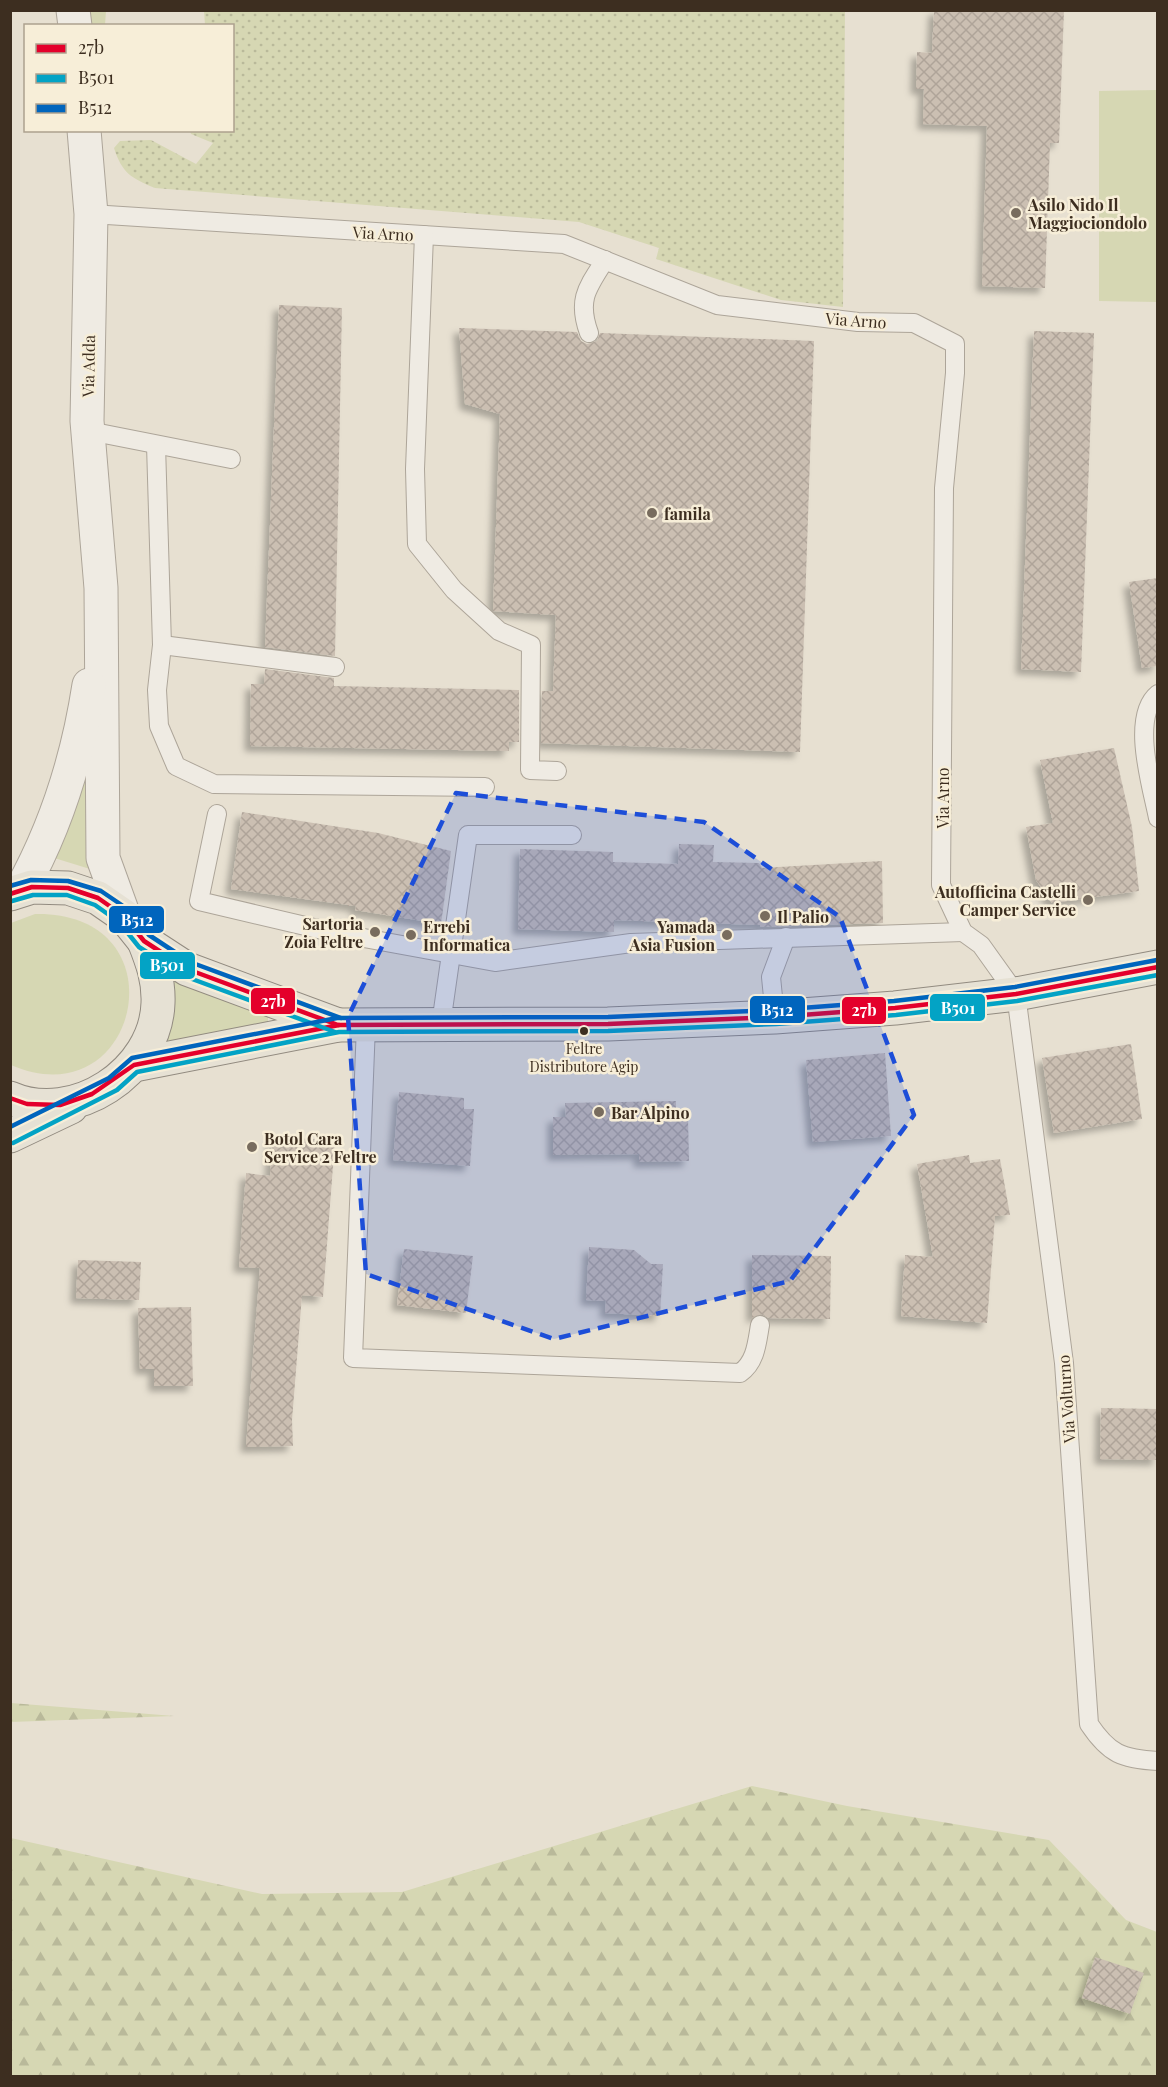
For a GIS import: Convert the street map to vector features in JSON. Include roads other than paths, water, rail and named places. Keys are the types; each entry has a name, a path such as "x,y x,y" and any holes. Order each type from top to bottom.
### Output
{"main road":[{"path":"16,892 32,887 68,888 98,898 187,969 226,986 352,1025"},
{"path":"10,1136 113,1084 134,1065 151,1037 158,1004 156,972 134,928"},
{"path":"134,1065 352,1025 608,1024 775,1017 895,1008 1016,994 1158,967"},
{"path":"10,1098 51,1106 89,1098"}],"street":[{"name":"Via Adda","path":"84,132 91,214 88,431 100,600 103,858 111,886 134,928"},
{"name":"Via Adda","path":"16,892 43,851 66,787 86,702 100,600"}],"lane":[{"name":"Via Arno","path":"91,214 564,244 717,305 858,322 914,323 954,344 955,373 944,488 945,649 942,885 963,932 981,945 1016,994"},
{"path":"424,235 415,469 417,544 454,590 499,631 531,645 530,770 557,771"},
{"path":"589,333 582,314 587,288 604,260"},
{"path":"88,431 231,459"},
{"path":"156,445 162,645 157,690 159,726 176,766 214,784 485,787"},
{"path":"162,645 335,667"},
{"path":"1158,694 1150,700 1143,735 1158,818"},
{"path":"217,814 199,901 331,932 495,962 631,943 963,932"},
{"path":"441,1024 468,835 572,835"},
{"path":"775,1017 771,977 786,937"},
{"name":"Via Volturno","path":"1016,994 1065,1363 1089,1724 1099,1739 1117,1755 1134,1760 1158,1761"},
{"path":"352,1025 353,1358 740,1372 747,1368 756,1350 760,1325"}],"place":[{"name":"Asilo Nido Il Maggiociondolo","path":"1016,213"},
{"name":"famila","path":"652,513"},
{"name":"Autofficina Castelli Camper Service","path":"1088,900"},
{"name":"Il Palio","path":"765,916"},
{"name":"Sartoria Zoia Feltre","path":"375,932"},
{"name":"Errebi Informatica","path":"411,935"},
{"name":"Yamada Asia Fusion","path":"727,935"},
{"name":"Feltre Distributore Agip","path":"584,1031"},
{"name":"Bar Alpino","path":"599,1112"},
{"name":"Botol Cara Service 2 Feltre","path":"252,1147"}]}
